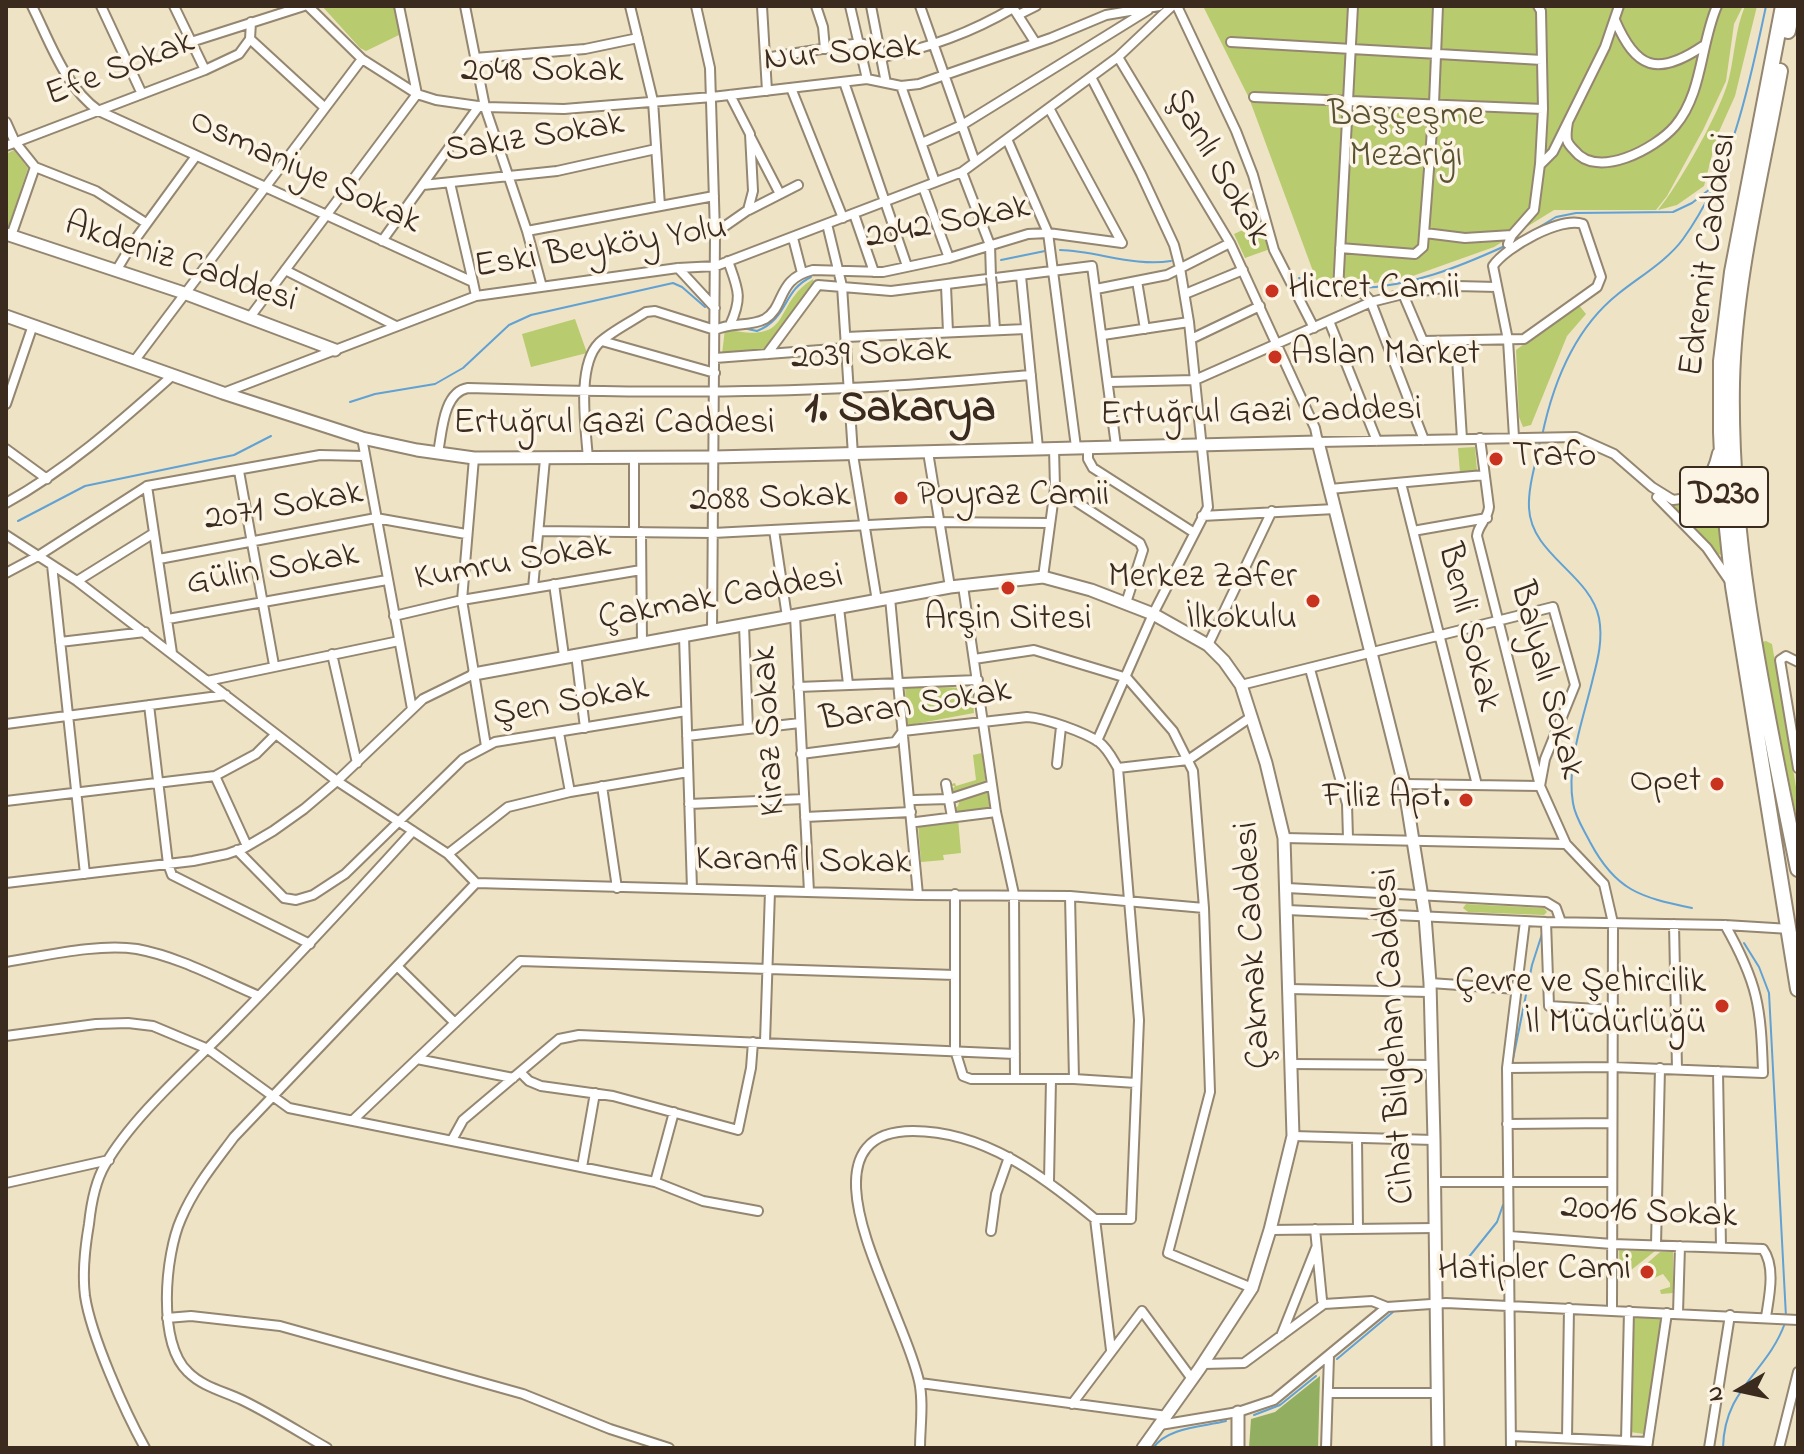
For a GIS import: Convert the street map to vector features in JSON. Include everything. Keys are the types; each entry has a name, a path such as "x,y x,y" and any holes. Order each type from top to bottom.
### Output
{"highway":[{"name":"Edremit Caddesi","path":"1783,6 1732,272 1721,361 1721,432 1733,586 1778,852 1794,926 1798,989"},
{"name":"Edremit Caddesi","path":"1793,6 1792,36 1734,335 1732,442 1741,558 1756,655 1798,869"}],"main road":[{"name":"Akdeniz Caddesi","path":"9,235 184,293 335,350"},
{"name":"Ertuğrul Gazi Caddesi","path":"6,316 223,393 362,438 474,458 853,455 1318,442"},
{"name":"Cihat Bilgehan Caddesi","path":"1318,442 1404,784 1425,916 1434,1140 1438,1448"},
{"name":"Çakmak Caddesi","path":"474,674 950,587 1043,577 1091,590 1153,614 1208,645 1224,661 1241,685 1266,763 1284,838 1293,1136 1252,1288 1143,1448"},
{"path":"1238,1412 1238,1448"}],"street":[{"path":"32,6 63,70 84,101 99,111"},
{"path":"101,6 142,94"},
{"path":"174,6 205,70"},
{"name":"Efe Sokak","path":"191,42 306,6"},
{"name":"2048 Sokak","path":"306,6 362,59 417,94 436,100 482,107 564,109 712,97"},
{"path":"250,317 417,94 399,6"},
{"path":"465,6 482,107 527,231 542,287"},
{"path":"643,6 630,8 653,101 660,206"},
{"path":"696,6 710,68 712,97 716,266 712,631"},
{"path":"762,6 767,91"},
{"path":"816,6 823,27 825,49"},
{"path":"850,6 867,79"},
{"path":"871,6 886,83"},
{"path":"920,6 975,162"},
{"path":"765,58 860,43 881,52 933,43 1015,9 1036,6"},
{"path":"1175,6 1236,131 1253,175 1274,250 1314,328"},
{"name":"Eski Beyköy Yolu","path":"223,393 476,296 678,268 716,266 962,172 1118,57 1175,6"},
{"path":"1338,287 1353,6"},
{"path":"1340,248 1415,254 1423,247 1438,6"},
{"path":"1425,233 1510,239 1534,210 1543,109 1541,11 1538,6"},
{"path":"1540,166 1553,152 1568,122 1605,47 1619,6"},
{"path":"1568,122 1567,142 1580,158 1596,164 1645,150 1674,127 1694,97 1703,46 1716,8 1705,6"},
{"path":"922,143 962,125 1155,7"},
{"name":"Nur Sokak","path":"712,97 867,79 901,86 919,84 1051,38 1105,11 1155,7"},
{"path":"1015,9 1035,42"},
{"path":"1615,20 1626,46 1637,57 1652,64 1685,58 1703,46"},
{"path":"251,22 250,39 324,107"},
{"path":"475,58 585,49 638,38"},
{"name":"Efe Sokak","path":"10,144 205,70 239,54 250,39"},
{"path":"1231,42 1542,60"},
{"name":"Şanlı Sokak","path":"1118,57 1230,243 1278,343 1315,428 1318,442"},
{"path":"135,360 362,59"},
{"path":"920,1448 920,1383 866,1240 855,1182 859,1162 869,1147 886,1134 940,1132 1009,1157 1049,1181 1095,1219 1131,1219 1139,1020 1118,768 1097,741 1153,614 1208,507 1189,322 1174,245 1091,77"},
{"path":"844,82 907,266"},
{"path":"901,86 935,182"},
{"path":"791,88 843,218"},
{"path":"730,95 780,194"},
{"path":"1254,97 1543,109"},
{"path":"382,241 482,107"},
{"name":"2042 Sokak","path":"802,273 826,269 874,272 949,258 1028,234 1048,233 1122,243 1049,108"},
{"name":"Osmaniye Sokak","path":"99,111 473,282"},
{"path":"6,122 10,144 35,167 96,191 146,223"},
{"path":"748,210 753,191 750,134"},
{"path":"1007,139 1048,233 1082,447 1093,468 1193,532"},
{"name":"Sakız Sokak","path":"423,185 557,171 656,149"},
{"path":"116,271 146,223 196,156"},
{"path":"9,235 35,167"},
{"path":"962,172 990,245 995,330"},
{"path":"450,183 476,296"},
{"path":"715,233 748,210 798,185"},
{"path":"923,187 949,258"},
{"path":"527,231 714,196"},
{"path":"854,214 874,272"},
{"path":"1403,294 1423,341 1456,342 1508,340 1524,339 1597,287 1601,277 1583,224 1568,221 1551,227 1500,258 1493,266 1508,340 1514,437"},
{"path":"827,224 842,286 853,455 877,601"},
{"path":"588,459 584,392 589,361 598,344 646,312 655,311 715,330 755,323 769,317 789,281 802,273 793,238"},
{"path":"1096,289 1167,275 1230,243"},
{"path":"728,261 739,294 739,304 730,325"},
{"path":"767,354 818,285 891,291 1092,266 1116,446"},
{"path":"678,268 716,309"},
{"path":"285,270 396,326"},
{"path":"1185,294 1243,270"},
{"path":"1021,276 1038,448"},
{"path":"1137,281 1145,329"},
{"path":"946,286 948,332"},
{"path":"1109,382 1195,380 1371,302 1456,286 1497,287"},
{"path":"1295,292 1302,287 1338,287 1366,294 1424,440"},
{"path":"1191,339 1260,306"},
{"path":"1329,321 1377,441"},
{"path":"1103,335 1189,322"},
{"path":"6,404 33,325"},
{"path":"846,337 1026,329"},
{"path":"602,341 715,373"},
{"path":"1456,342 1462,439"},
{"path":"715,358 847,348"},
{"path":"6,503 47,479 173,375"},
{"name":"2039 Sokak","path":"438,453 446,410 460,389 715,392 849,388 1031,375"},
{"path":"1632,470 1666,497 1679,499 1690,496 1708,477 1716,459 1721,432"},
{"name":"Ertuğrul Gazi Caddesi","path":"1318,442 1561,435 1601,446 1632,470"},
{"path":"362,438 412,709"},
{"name":"Balyalı Sokak","path":"1480,438 1489,507 1477,536 1540,786 1566,844 1604,884 1613,923 1612,1310"},
{"path":"1043,577 1055,488 1054,448"},
{"path":"6,449 47,479"},
{"path":"928,452 950,587"},
{"path":"6,573 147,486 320,455 365,456"},
{"path":"474,458 462,600 486,746"},
{"path":"634,458 642,643"},
{"path":"533,588 545,459"},
{"path":"1632,470 1707,548 1733,586"},
{"path":"239,471 274,665"},
{"path":"1330,489 1484,475"},
{"name":"Benli Sokak","path":"1401,483 1477,785"},
{"path":"147,486 172,653"},
{"path":"1055,488 1140,543 1143,550 1126,603"},
{"path":"1202,516 1335,509"},
{"path":"1208,645 1272,511"},
{"name":"2071 Sokak","path":"159,559 376,518 466,534"},
{"path":"1413,531 1487,518"},
{"name":"2088 Sokak","path":"539,531 713,533 927,522 1050,523"},
{"name":"Kiraz Sokak","path":"774,530 791,617 798,687 809,892"},
{"path":"77,581 154,533"},
{"path":"6,535 77,581 337,781 448,854 476,883 234,1137 198,1183 179,1223 170,1267 167,1318 172,1348 185,1370 202,1384 261,1410 327,1448"},
{"path":"52,565 85,874"},
{"name":"Kumru Sokak","path":"394,616 462,600 641,570"},
{"name":"Gülin Sokak","path":"168,619 387,580"},
{"path":"554,584 585,728"},
{"path":"963,586 996,812 1014,894 1015,1079"},
{"path":"890,598 918,895"},
{"path":"1241,685 1553,607 1575,685 1545,759 1540,786 1404,784"},
{"path":"839,608 848,684"},
{"path":"744,625 748,729"},
{"path":"60,642 145,632"},
{"path":"684,636 692,889"},
{"path":"207,681 399,641"},
{"path":"974,659 1034,650 1127,678 1173,731 1193,771 1204,908 1210,1092 1168,1253 1252,1288"},
{"path":"332,654 357,763"},
{"path":"1798,662 1789,656 1781,658 1798,768"},
{"path":"1310,669 1347,804 1348,838"},
{"path":"6,883 193,861 247,846 273,831 337,781 423,699 474,674"},
{"path":"798,687 978,680"},
{"path":"6,724 226,695"},
{"path":"149,705 168,864 172,875 310,944"},
{"name":"Şen Sokak","path":"237,850 281,896 296,900 313,895 345,874 463,759 486,746 686,711"},
{"path":"1118,768 1188,760 1251,717"},
{"name":"Baran Sokak","path":"801,754 895,742 903,731 1038,718 1097,741"},
{"path":"687,736 800,723"},
{"path":"1057,764 1061,727"},
{"path":"559,733 570,792"},
{"path":"6,801 215,776 256,754 276,734"},
{"path":"448,854 508,807 570,792 688,772"},
{"path":"215,776 247,846"},
{"path":"946,784 952,817"},
{"path":"914,800 949,799 992,785"},
{"path":"602,786 617,888"},
{"path":"689,804 804,799"},
{"path":"805,817 911,812"},
{"path":"916,822 996,812"},
{"path":"145,1448 95,1333 85,1297 84,1255 92,1205 104,1167 136,1125 310,944 413,831"},
{"path":"1284,838 1566,844"},
{"name":"Karanfil Sokak","path":"476,883 918,895 1014,894 1128,899 1136,903 1204,908"},
{"path":"1287,888 1546,902 1556,908 1561,922"},
{"path":"765,1042 770,891"},
{"path":"955,894 955,1050 963,1076 971,1079 1074,1079 1136,1083"},
{"path":"1070,896 1074,1079"},
{"path":"1287,910 1546,922 1794,926"},
{"path":"1511,1448 1508,1182 1511,1068 1525,921"},
{"path":"1546,922 1549,1006 1612,1010"},
{"path":"1674,924 1677,1069"},
{"path":"1511,1068 1612,1067 1763,1073 1761,1011 1743,956 1725,925"},
{"path":"6,962 94,950 134,949 173,958 259,996"},
{"path":"353,1120 520,961 955,975"},
{"path":"397,966 455,1023"},
{"path":"1289,989 1517,989"},
{"path":"6,1036 96,1024 153,1026 208,1049 289,1108 655,1182 703,1201 758,1211"},
{"path":"452,1140 463,1120 559,1039 579,1035 1015,1054"},
{"path":"417,1059 516,1075 541,1086 595,1093 738,1130 753,1042"},
{"path":"1291,1064 1432,1065"},
{"path":"1656,1245 1660,1068"},
{"path":"1718,1071 1721,1247"},
{"path":"1049,1181 1051,1079"},
{"path":"582,1167 595,1093"},
{"path":"655,1182 674,1112"},
{"path":"1510,1124 1612,1123"},
{"path":"1293,1136 1434,1140"},
{"path":"1357,1138 1358,1229"},
{"path":"991,1231 996,1194 1009,1157"},
{"path":"6,1183 109,1160"},
{"path":"1434,1182 1612,1182"},
{"path":"1095,1219 1111,1350"},
{"path":"1270,1230 1435,1228"},
{"path":"1315,1229 1322,1300"},
{"name":"20016 Sokak","path":"1510,1236 1612,1244 1763,1249 1770,1284 1766,1317"},
{"path":"1678,1313 1680,1246"},
{"path":"1281,1337 1316,1248"},
{"path":"1203,1364 1244,1363 1324,1304 1372,1301 1387,1307 1436,1303 1798,1320"},
{"path":"920,1383 1072,1404 1163,1421 1238,1412 1274,1400 1387,1307"},
{"path":"1567,1438 1569,1308"},
{"path":"1072,1404 1142,1311 1192,1379"},
{"path":"1626,1441 1629,1311"},
{"path":"1511,1436 1626,1441 1647,1445 1667,1313"},
{"path":"1709,1448 1730,1315"},
{"path":"167,1318 191,1316 280,1326 523,1394 610,1429 669,1448"},
{"path":"1326,1448 1329,1356"},
{"path":"1779,1448 1798,1372"},
{"path":"1328,1393 1437,1393"}],"green space":[{"path":"322,6 395,6 401,34 366,51"},
{"name":"Başçeşme Mezarığı","path":"1203,6 1743,6 1734,24 1726,81 1703,130 1656,210 1554,210 1494,247 1407,278 1362,285 1317,282 1249,98"},
{"path":"1745,6 1757,6 1735,96 1717,136 1704,186 1677,205 1658,210 1688,165 1725,92"},
{"path":"14,150 28,168 7,228 6,154"},
{"path":"1262,221 1270,249 1245,258 1234,234"},
{"path":"813,279 815,286 765,350 722,354 725,329 747,333 763,332 773,327 791,300"},
{"path":"1578,304 1586,314 1567,336 1531,425 1523,427 1519,417 1516,350"},
{"path":"575,319 587,353 531,367 522,334"},
{"path":"1475,447 1477,471 1460,473 1458,448"},
{"path":"1715,474 1722,555 1668,503 1684,503 1696,498"},
{"path":"1762,642 1772,644 1798,799 1798,825 1766,668"},
{"path":"905,686 972,688 974,713 909,725"},
{"path":"982,753 986,785 953,795 951,791 955,786 948,785 976,780 973,755"},
{"path":"987,788 990,812 954,816 953,810 961,796"},
{"path":"958,818 961,853 943,855 944,860 921,862 918,823"},
{"path":"1466,904 1544,908 1547,912 1544,915 1468,912 1463,908"},
{"path":"1619,1250 1655,1251 1620,1279"},
{"path":"1660,1252 1673,1252 1673,1293 1661,1294 1660,1290 1670,1287 1670,1283 1663,1274 1654,1278 1644,1266"},
{"path":"1632,1318 1661,1318 1644,1434 1630,1432"},
{"path":"1320,1376 1318,1448 1249,1448 1251,1419 1275,1412"}],"waterway":[{"path":"1542,436 1559,377 1589,324 1618,294 1669,254 1700,213 1736,127 1766,6"},
{"path":"1511,244 1556,217 1576,213 1673,212 1710,189"},
{"path":"1359,288 1396,284 1434,274 1505,246"},
{"path":"1060,250 1143,262 1171,261"},
{"path":"1001,260 1045,251"},
{"path":"743,328 757,331 767,326 781,312 795,290 811,277"},
{"path":"1299,278 1316,284"},
{"path":"350,402 375,394 435,384 463,368 509,325 531,315 673,283 705,307"},
{"path":"18,521 85,486 234,455 271,436"},
{"path":"1540,442 1530,491 1532,524 1550,552 1585,589 1600,626 1598,656 1574,756 1571,788 1576,813 1600,858 1620,882 1644,895 1692,908"},
{"path":"1512,1064 1532,965 1542,934"},
{"path":"1744,943 1759,967 1769,993 1786,1317"},
{"path":"1452,1278 1497,1222 1503,1205"},
{"path":"1337,1359 1393,1312"},
{"path":"1723,1448 1725,1427 1738,1395 1768,1355 1785,1323"},
{"path":"1254,1415 1280,1405 1316,1376"},
{"path":"1153,1448 1176,1432 1226,1421"}],"place":[{"name":"Hicret Camii","path":"1272,291"},
{"name":"Aslan Market","path":"1275,357"},
{"name":"Trafo","path":"1496,459"},
{"name":"Poyraz Camii","path":"901,498"},
{"name":"Arşin Sitesi","path":"1008,588"},
{"name":"Merkez Zafer İlkokulu","path":"1313,601"},
{"name":"Opet","path":"1717,784"},
{"name":"Filiz Apt.","path":"1466,800"},
{"name":"Çevre ve Şehircilik İl Müdürlüğü","path":"1722,1006"},
{"name":"Hatipler Cami","path":"1647,1272"}],"district":[{"name":"1. Sakarya","path":"900,413"}]}
